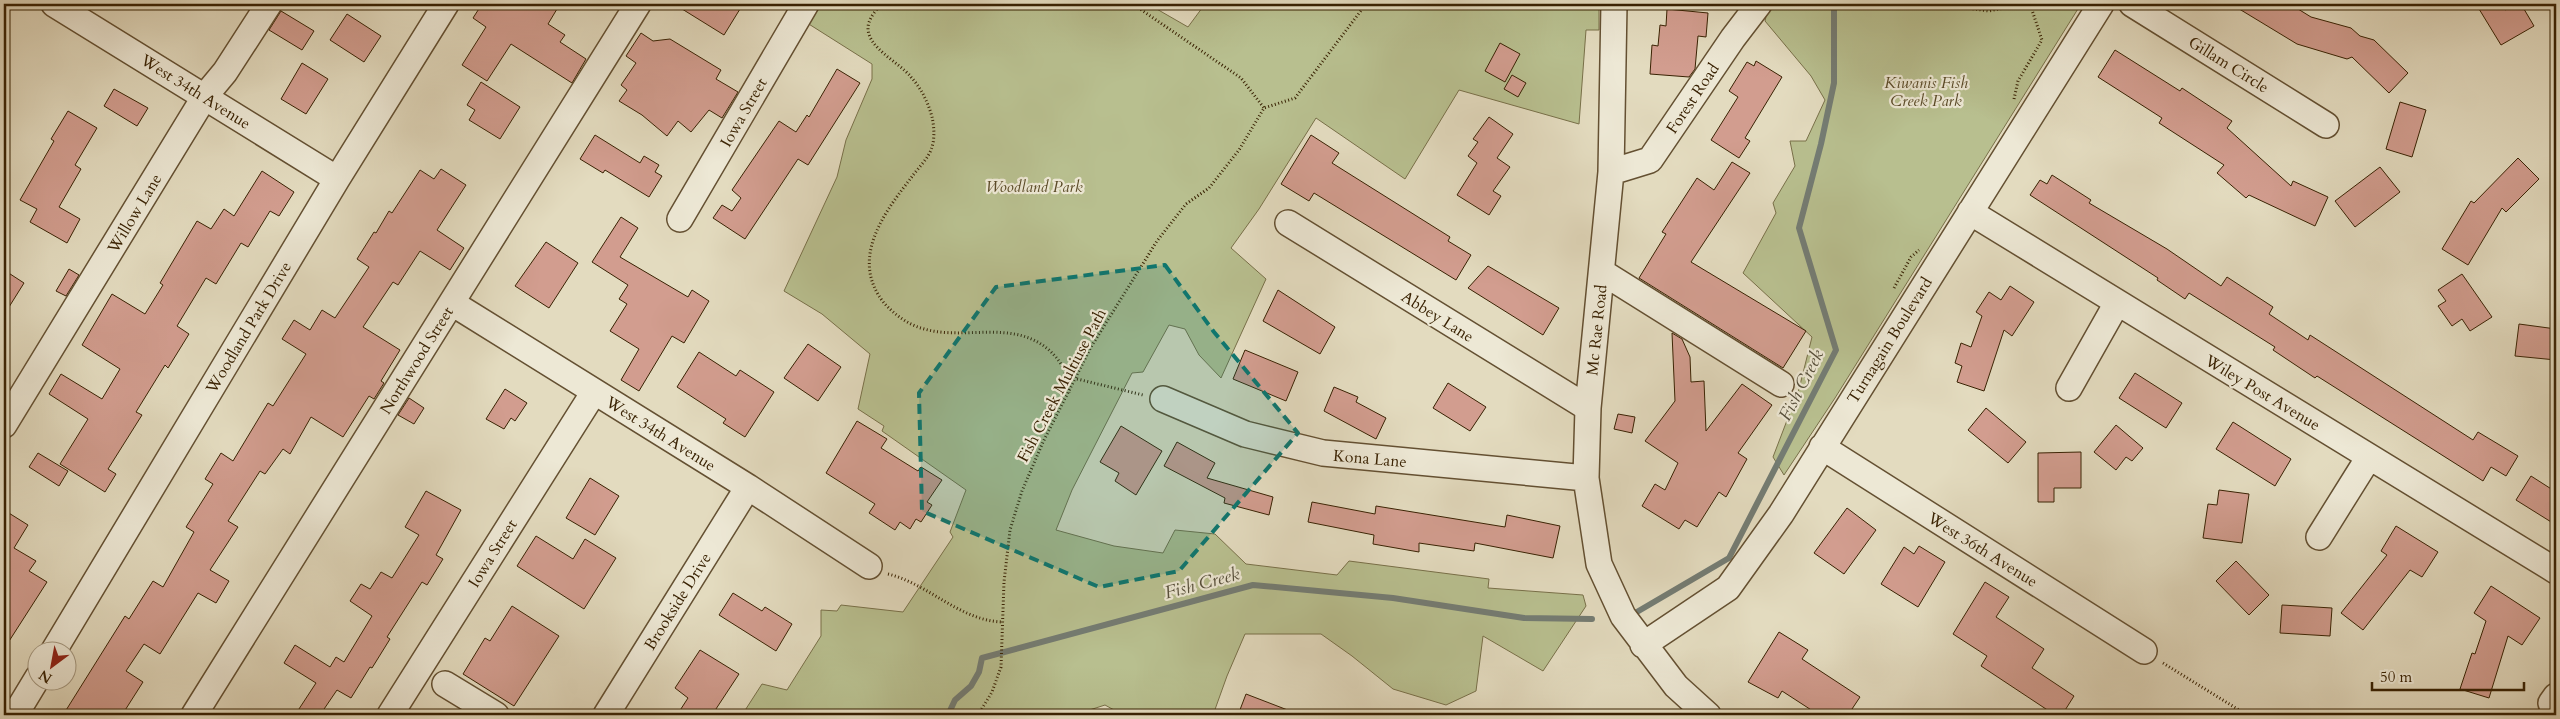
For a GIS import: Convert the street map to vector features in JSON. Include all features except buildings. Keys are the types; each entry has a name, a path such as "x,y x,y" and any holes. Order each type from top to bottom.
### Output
{"street":[{"name":"Willow Lane","path":"4,426 205,96 225,72 269,4"},
{"name":"Woodland Park Drive","path":"59,642 337,179 446,4"},
{"name":"Northwood Street","path":"194,715 638,4"},
{"name":"Iowa Street","path":"680,219 806,4"},
{"name":"Mc Rae Road","path":"1614,4 1611,172 1588,408 1586,478 1598,564 1623,616 1643,645 1676,686 1708,715"},
{"name":"Forest Road","path":"1611,172 1650,160 1733,38 1759,4"},
{"name":"Turnagain Boulevard","path":"1643,645 1728,588 1781,514 2101,4"},
{"name":"Gillam Circle","path":"2132,4 2326,125"},
{"name":"West 34th Avenue","path":"66,7 337,179"},
{"name":"Wiley Post Avenue","path":"1970,212 2556,571"},
{"name":"Abbey Lane","path":"1288,223 1588,408"},
{"path":"1602,272 1781,384"},
{"name":"West 34th Avenue","path":"452,303 748,486 869,566"},
{"path":"2069,388 2118,303"},
{"name":"Iowa Street","path":"390,715 594,392"},
{"name":"Kona Lane","path":"1163,398 1245,434 1323,453 1586,478"},
{"name":"West 36th Avenue","path":"1822,447 2144,651"},
{"path":"2319,537 2369,457"},
{"name":"Brookside Drive","path":"606,715 748,486"},
{"path":"445,684 496,715"},
{"path":"14,715 29,692"}],"path":[{"path":"881,4 870,20 869,36 873,42 900,65 920,88 934,127 929,153 896,198 874,233 870,257 876,289 884,303 896,315 921,328 943,332 1004,332 1032,340 1045,347 1063,366 1068,379 1069,394"},
{"path":"1128,4 1140,9 1241,78 1264,108 1295,98 1366,4"},
{"path":"1938,4 1989,11 2023,4"},
{"name":"Fish Creek Multiuse Path","path":"978,715 998,680 1001,667 1006,556 1012,522 1032,467 1077,379 1091,347 1157,241 1186,204 1209,188 1233,158 1264,108"},
{"path":"1077,379 1163,398"},
{"path":"869,566 906,581 980,620 1003,622"},
{"path":"2144,651 2247,715"}],"highlighted area":[{"path":"1165,265 1214,332 1298,433 1179,571 1099,587 922,511 919,393 996,287"}],"green space":[{"name":"Woodland Park","path":"814,4 1148,4 1188,27 1205,4 1599,4 1599,30 1586,30 1579,124 1459,90 1405,179 1316,118 1259,209 1231,248 1266,279 1221,378 1199,355 1185,329 1169,325 1143,372 1132,373 1072,490 1056,530 1114,546 1163,553 1175,530 1215,534 1246,564 1337,575 1349,561 1489,579 1488,588 1583,595 1586,606 1543,671 1483,636 1476,691 1446,705 1393,689 1321,634 1245,634 1213,715 1123,715 1105,705 1074,715 742,715 762,684 787,690 821,636 821,610 837,611 841,605 903,612 953,537 950,532 966,490 882,431 884,426 858,409 870,354 822,314 784,291 837,177 846,140 872,79 872,64 804,21"},
{"name":"Kiwanis Fish Creek Park","path":"1769,4 2081,4 1835,398 1784,475 1773,457 1799,389 1812,337 1743,273 1776,213 1773,203 1795,166 1790,141 1806,141 1825,100 1811,76 1765,21"}],"waterway":[{"name":"Fish Creek","path":"1630,616 1729,558 1836,350 1799,228 1821,144 1834,83 1834,4"},
{"name":"Fish Creek","path":"948,715 955,700 971,686 979,672 982,658 1253,585 1393,598 1524,618 1592,619"}]}
